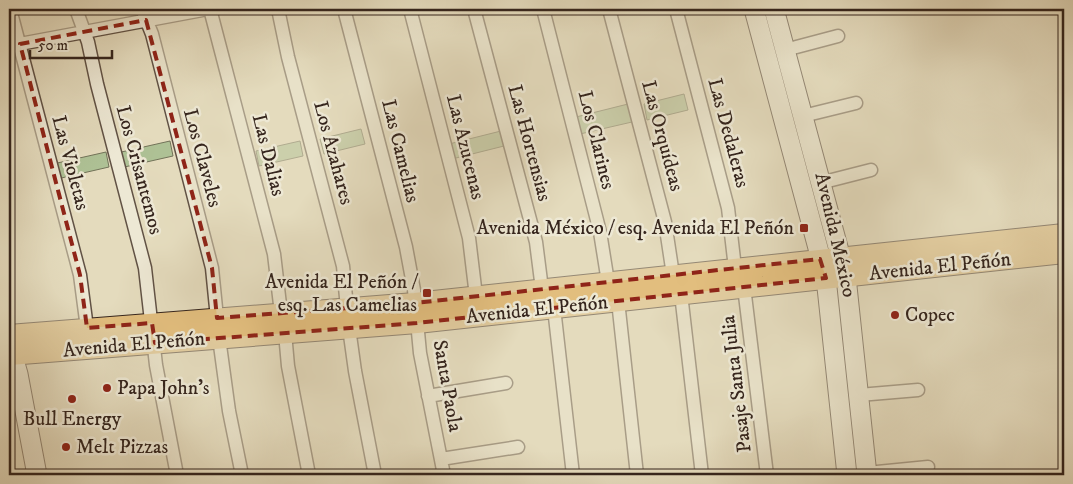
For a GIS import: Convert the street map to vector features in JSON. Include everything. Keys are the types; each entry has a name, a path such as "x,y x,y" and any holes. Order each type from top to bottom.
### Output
{"main road":[{"name":"Avenida México","path":"754,9 836,278 859,395 867,474"},
{"name":"Avenida México","path":"774,9 820,183 830,258"},
{"name":"Avenida El Peñón","path":"9,335 415,303 1064,234"},
{"name":"Avenida El Peñón","path":"10,351 154,344 417,323 1064,253"},
{"name":"Avenida México","path":"836,278 847,475"},
{"path":"10,351 37,475"}],"street":[{"name":"Las Violetas","path":"10,9 14,45 80,275 87,328"},
{"name":"Los Crisantemos","path":"76,9 84,32 145,268 159,383 177,475"},
{"path":"14,45 84,32 144,14 209,9"},
{"name":"Las Dalias","path":"209,9 274,254 281,313"},
{"name":"Los Azahares","path":"278,9 288,57 343,266 347,308"},
{"name":"Las Camelias","path":"344,9 406,247 415,303"},
{"name":"Las Azucenas","path":"410,9 469,238 476,296"},
{"name":"Las Hortensias","path":"474,9 536,242 542,289"},
{"name":"Los Clarines","path":"543,9 600,232 608,282"},
{"name":"Las Orquídeas","path":"609,9 665,222 673,275"},
{"name":"Las Dedaleras","path":"676,9 728,208 735,268"},
{"name":"Los Claveles","path":"144,14 212,268 217,318"},
{"path":"785,50 838,36"},
{"path":"803,116 856,102"},
{"path":"820,183 871,170"},
{"name":"Pasaje Santa Julia","path":"744,287 767,475"},
{"path":"681,294 702,475"},
{"path":"618,301 637,475"},
{"name":"Santa Paola","path":"415,303 428,396 444,475"},
{"path":"554,308 573,475"},
{"path":"350,328 355,371 375,475"},
{"path":"284,333 288,366 309,475"},
{"path":"219,338 229,411 242,475"},
{"path":"428,396 506,383"},
{"path":"859,395 918,390"},
{"path":"441,459 518,447"},
{"path":"867,474 928,467"}],"highlighted area":[{"path":"146,20 212,268 217,318 415,303 820,259 826,278 417,323 155,343 152,323 87,328 80,275 20,44"}],"green space":[{"path":"684,94 688,110 647,120 644,104"},
{"path":"628,104 632,122 580,134 576,117"},
{"path":"361,129 365,144 324,154 320,139"},
{"path":"501,131 504,146 452,159 449,144"},
{"path":"170,141 173,156 120,168 117,153"},
{"path":"300,141 303,156 259,166 256,151"},
{"path":"106,152 109,167 57,179 53,164"}],"place":[{"name":"Avenida México / esq. Avenida El Peñón","path":"804,228"},
{"name":"Avenida El Peñón / esq. Las Camelias","path":"427,293"},
{"name":"Copec","path":"895,315"},
{"name":"Papa John's","path":"107,388"},
{"name":"Bull Energy","path":"72,399"},
{"name":"Melt Pizzas","path":"66,447"}]}
